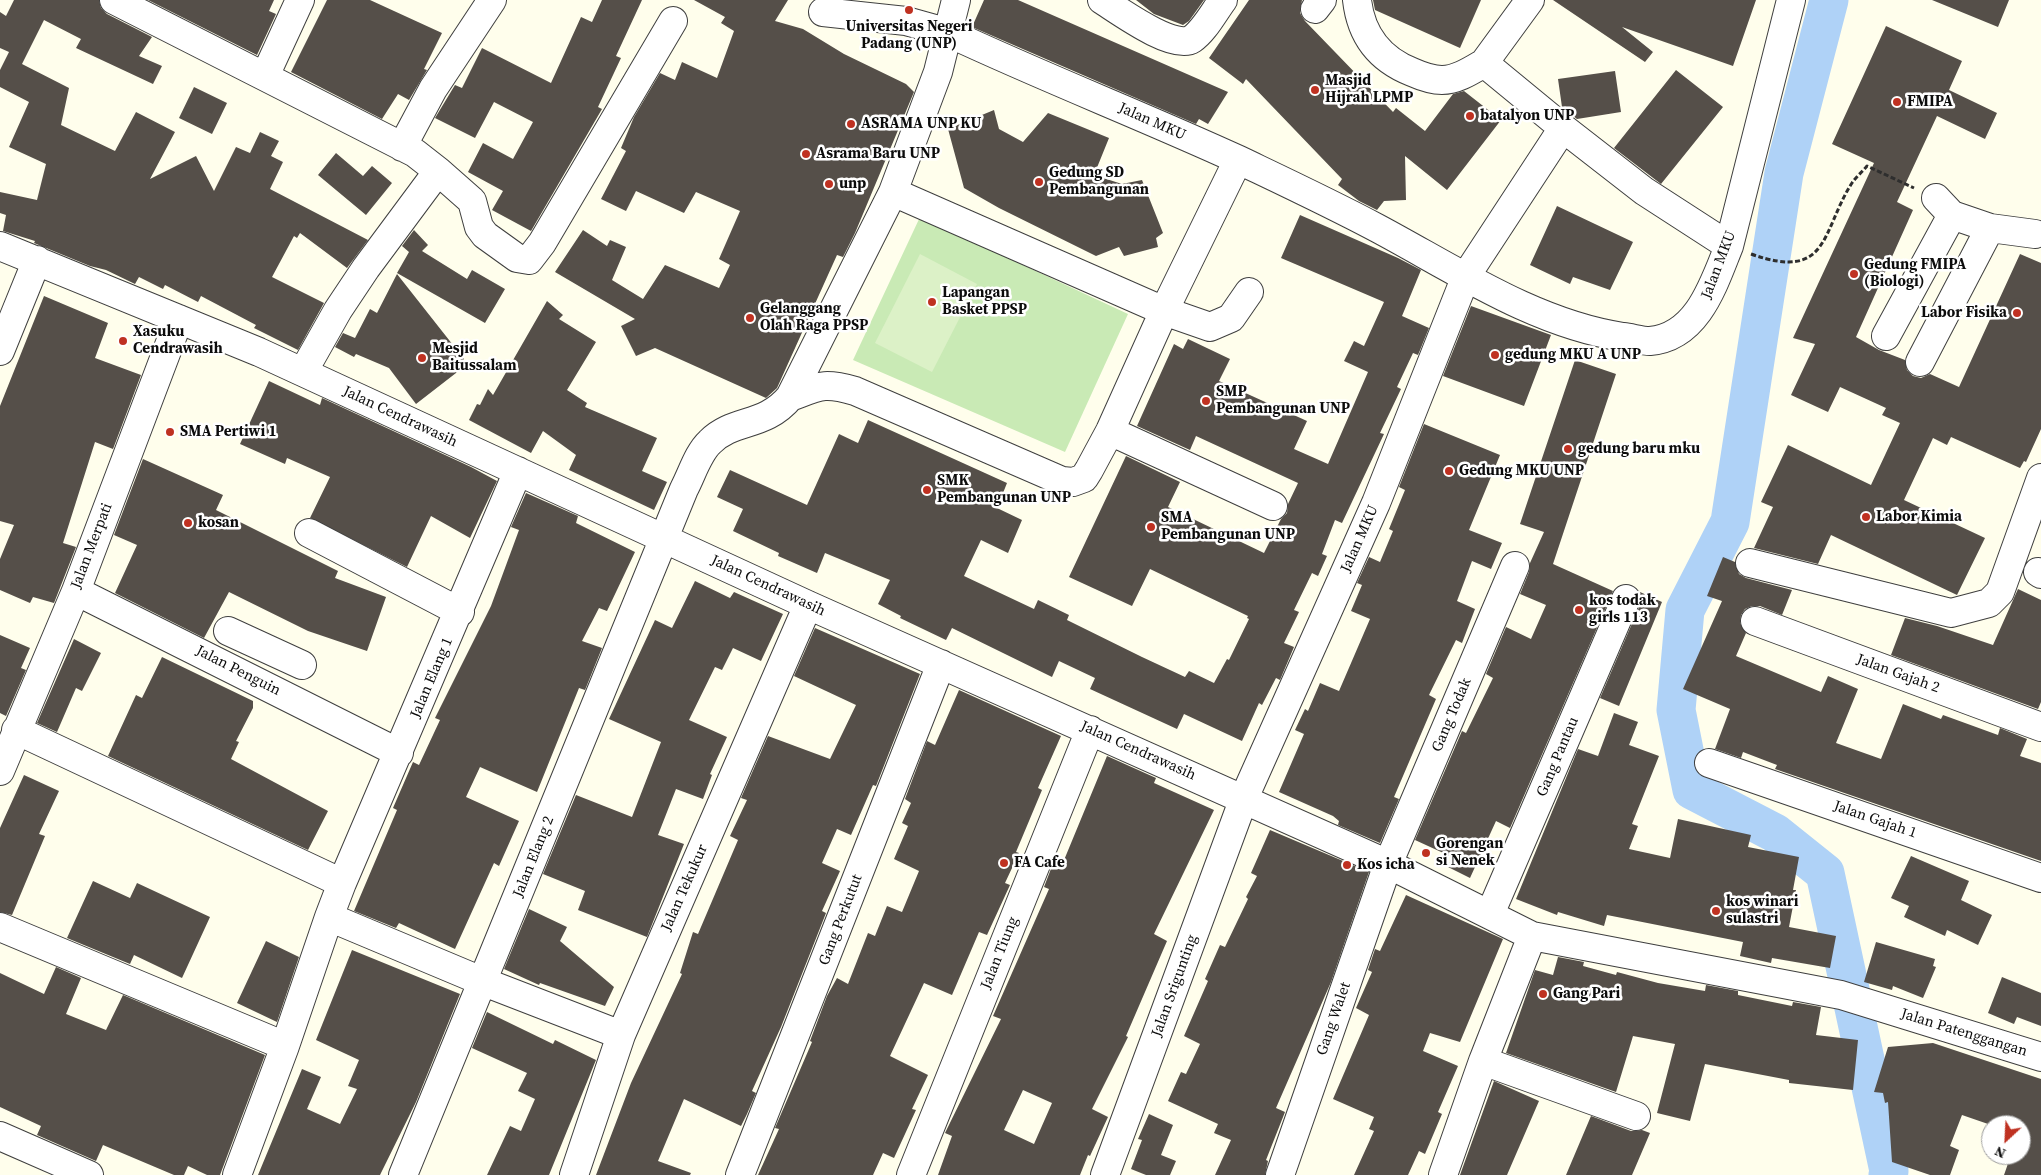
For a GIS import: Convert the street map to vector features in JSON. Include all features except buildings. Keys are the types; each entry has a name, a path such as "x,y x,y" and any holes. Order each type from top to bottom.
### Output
{"street":[{"path":"114,0 415,153 472,201 479,227 485,235 517,258 529,260 542,243 673,21"},
{"path":"265,76 300,0"},
{"path":"402,147 433,89 492,0"},
{"path":"790,397 893,192 938,72 956,0"},
{"path":"1102,0 1162,35 1175,41 1185,42 1193,39 1223,0"},
{"path":"1357,0 1359,16 1368,40 1377,50 1406,70 1431,79 1443,80 1468,72 1484,62 1530,0"},
{"name":"Jalan MKU","path":"823,12 906,21 949,33 1238,160 1352,215 1512,300 1592,332 1650,341 1683,329 1703,305 1729,246 1791,0"},
{"path":"1484,62 1563,128 1644,191 1729,246"},
{"path":"1466,276 1563,128"},
{"path":"790,397 825,384 855,391 1062,481 1073,482 1084,478 1110,431 1164,311 1238,160"},
{"path":"303,372 338,310 366,268 438,171"},
{"path":"893,192 1164,311 1210,327 1231,318 1249,292"},
{"path":"1886,336 1944,207 1990,228 2039,230"},
{"path":"1920,362 1990,228"},
{"name":"Jalan Cendrawasih","path":"0,246 303,372 808,605 1244,798 1388,864 1532,936 1841,995"},
{"path":"0,351 37,260"},
{"name":"Jalan MKU","path":"1244,798 1376,503 1466,276"},
{"name":"Jalan Merpati","path":"0,771 76,591 178,319"},
{"name":"Jalan Elang 2","path":"403,1175 692,474 709,442 718,435 743,424 764,418 779,410 790,397"},
{"path":"1110,431 1273,506"},
{"name":"Jalan Elang 1","path":"237,1175 286,1046 342,883 460,612 518,471"},
{"path":"1750,563 1951,613 1989,603 2000,592 2041,478"},
{"path":"309,533 460,612"},
{"name":"Gang Todak","path":"1388,864 1515,566"},
{"name":"Jalan Penguin","path":"76,591 246,674 399,753"},
{"name":"Gang Pantau","path":"1490,914 1626,599"},
{"name":"Jalan Tekukur","path":"574,1175 621,1035 808,605"},
{"name":"Jalan Gajah 2","path":"1755,621 2041,727"},
{"path":"228,631 302,665"},
{"path":"246,674 261,646"},
{"name":"Gang Perkutut","path":"740,1175 941,664"},
{"path":"16,730 342,883"},
{"name":"Jalan Tiung","path":"911,1175 1090,730"},
{"name":"Jalan Gajah 1","path":"1709,763 2041,878"},
{"name":"Jalan Srigunting","path":"1105,1175 1244,798"},
{"name":"Gang Walet","path":"1280,1175 1388,864"},
{"path":"329,917 484,982 621,1035"},
{"path":"0,927 286,1046"},
{"path":"1443,1175 1483,1061 1532,936"},
{"name":"Jalan Patenggangan","path":"1841,995 2041,1057"},
{"path":"1483,1061 1636,1116"},
{"path":"0,1136 88,1175"}],"path":[{"path":"1755,255 1787,261 1805,260 1816,252 1824,242 1852,183 1867,166 1944,207"}],"green space":[{"path":"920,217 1128,314 1065,452 853,360"},
{"name":"Lapangan Basket PPSP","path":"920,254 977,284 932,372 875,343"}],"waterway":[{"path":"1829,0 1784,173 1730,522 1685,610 1676,710 1692,790 1775,833 1825,873 1889,1171 1888,1175"}],"place":[{"name":"Universitas Negeri Padang (UNP)","path":"909,10"},
{"name":"Masjid Hijrah LPMP","path":"1315,90"},
{"name":"FMIPA","path":"1897,102"},
{"name":"batalyon UNP","path":"1470,116"},
{"name":"ASRAMA UNP KU","path":"851,124"},
{"name":"Asrama Baru UNP","path":"806,154"},
{"name":"Gedung SD Pembangunan","path":"1039,182"},
{"name":"unp","path":"829,184"},
{"name":"Gedung FMIPA (Biologi)","path":"1854,274"},
{"name":"Lapangan Basket PPSP","path":"932,302"},
{"name":"Labor Fisika","path":"2017,313"},
{"name":"Gelanggang Olah Raga PPSP","path":"750,318"},
{"name":"Xasuku Cendrawasih","path":"123,341"},
{"name":"gedung MKU A UNP","path":"1495,355"},
{"name":"Mesjid Baitussalam","path":"422,358"},
{"name":"SMP Pembangunan UNP","path":"1206,401"},
{"name":"SMA Pertiwi 1","path":"170,432"},
{"name":"gedung baru mku","path":"1568,449"},
{"name":"Gedung MKU UNP","path":"1449,471"},
{"name":"SMK Pembangunan UNP","path":"927,490"},
{"name":"Labor Kimia","path":"1866,517"},
{"name":"kosan","path":"188,523"},
{"name":"SMA Pembangunan UNP","path":"1151,527"},
{"name":"kos todak girls 113","path":"1579,610"},
{"name":"Gorengan si Nenek","path":"1426,853"},
{"name":"FA Cafe","path":"1004,863"},
{"name":"Kos icha","path":"1347,865"},
{"name":"kos winari sulastri","path":"1716,911"},
{"name":"Gang Pari","path":"1543,994"}]}
